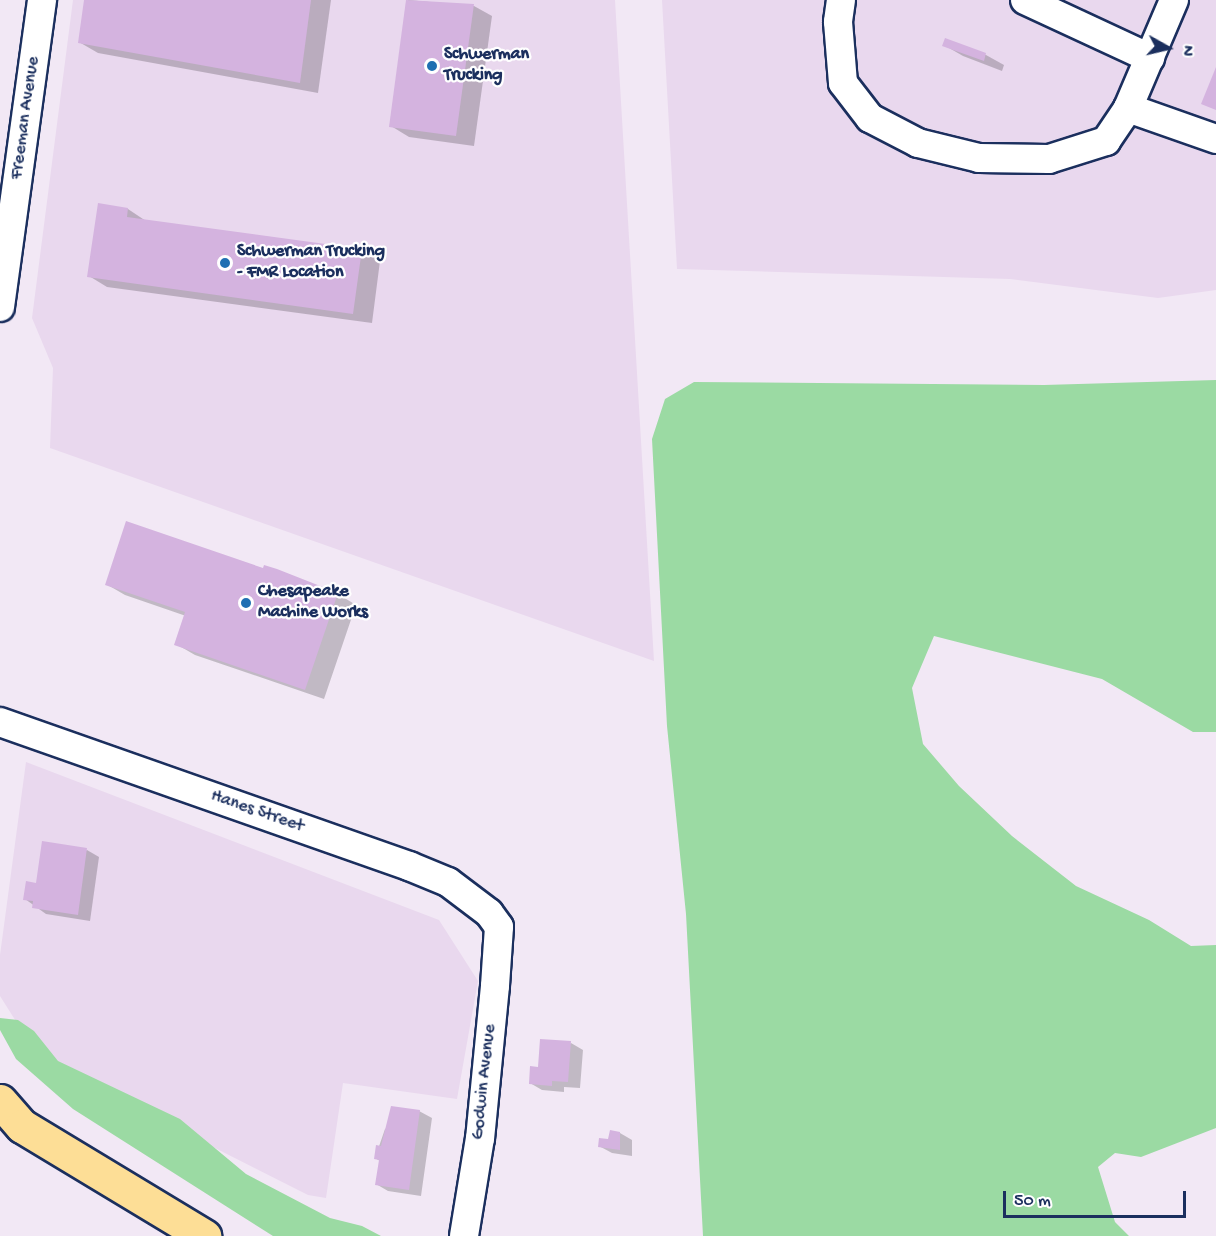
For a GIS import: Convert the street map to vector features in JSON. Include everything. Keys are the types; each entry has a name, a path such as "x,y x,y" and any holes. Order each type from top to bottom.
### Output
{"highway":[{"path":"0,1101 11,1124 204,1236"}],"street":[{"name":"Freeman Avenue","path":"0,307 42,0"},
{"path":"841,0 838,22 843,83 870,118 918,143 979,158 1049,159 1106,141 1128,108 1174,0"},
{"path":"1025,0 1150,58"},
{"path":"1128,108 1216,139"},
{"name":"Hanes Street","path":"0,722 448,882 489,913 499,927"},
{"name":"Godwin Avenue","path":"464,1236 480,1138 499,927"}],"shaded area":[{"path":"73,0 615,0 654,661 50,448 53,368 32,318"},
{"path":"662,0 1216,0 1216,290 1158,298 1010,279 677,269"},
{"path":"26,762 439,920 478,981 457,1099 343,1083 326,1198 308,1195 215,1148 53,1080 0,996 0,955"}],"green space":[{"path":"1216,380 1216,732 1193,732 1102,679 934,636 912,688 923,744 959,786 1012,836 1076,886 1149,920 1191,946 1216,945 1216,1128 1141,1157 1115,1153 1098,1167 1115,1222 1129,1236 703,1236 686,914 667,726 652,439 665,399 694,382 1044,385"},
{"path":"0,1018 18,1020 34,1031 58,1061 180,1119 246,1174 330,1218 362,1226 381,1236 273,1236 73,1109 16,1059 0,1030"}],"building":[{"path":"84,0 311,0 300,83 78,43"},
{"name":"Schwerman Trucking","path":"406,0 474,4 456,136 389,127"},
{"path":"945,38 986,53 984,61 942,46"},
{"path":"1216,67 1216,110 1201,104"},
{"name":"Schwerman Trucking - FMR Location","path":"98,203 128,208 127,217 362,249 353,314 87,277"},
{"name":"Chesapeake Machine Works","path":"126,521 263,568 264,565 277,569 338,593 305,690 174,645 185,612 105,585"},
{"path":"42,841 87,848 78,915 32,908 33,901 23,900 26,881 36,883"},
{"path":"540,1039 571,1041 568,1082 552,1081 552,1086 529,1084 530,1066 538,1067"},
{"path":"391,1106 420,1110 409,1190 375,1185 379,1160 374,1159 376,1145 381,1146"},
{"path":"610,1130 620,1132 620,1150 598,1147 599,1138 608,1139"}],"place":[{"name":"Schwerman Trucking","path":"432,66"},
{"name":"Schwerman Trucking - FMR Location","path":"225,263"},
{"name":"Chesapeake Machine Works","path":"246,603"}]}
